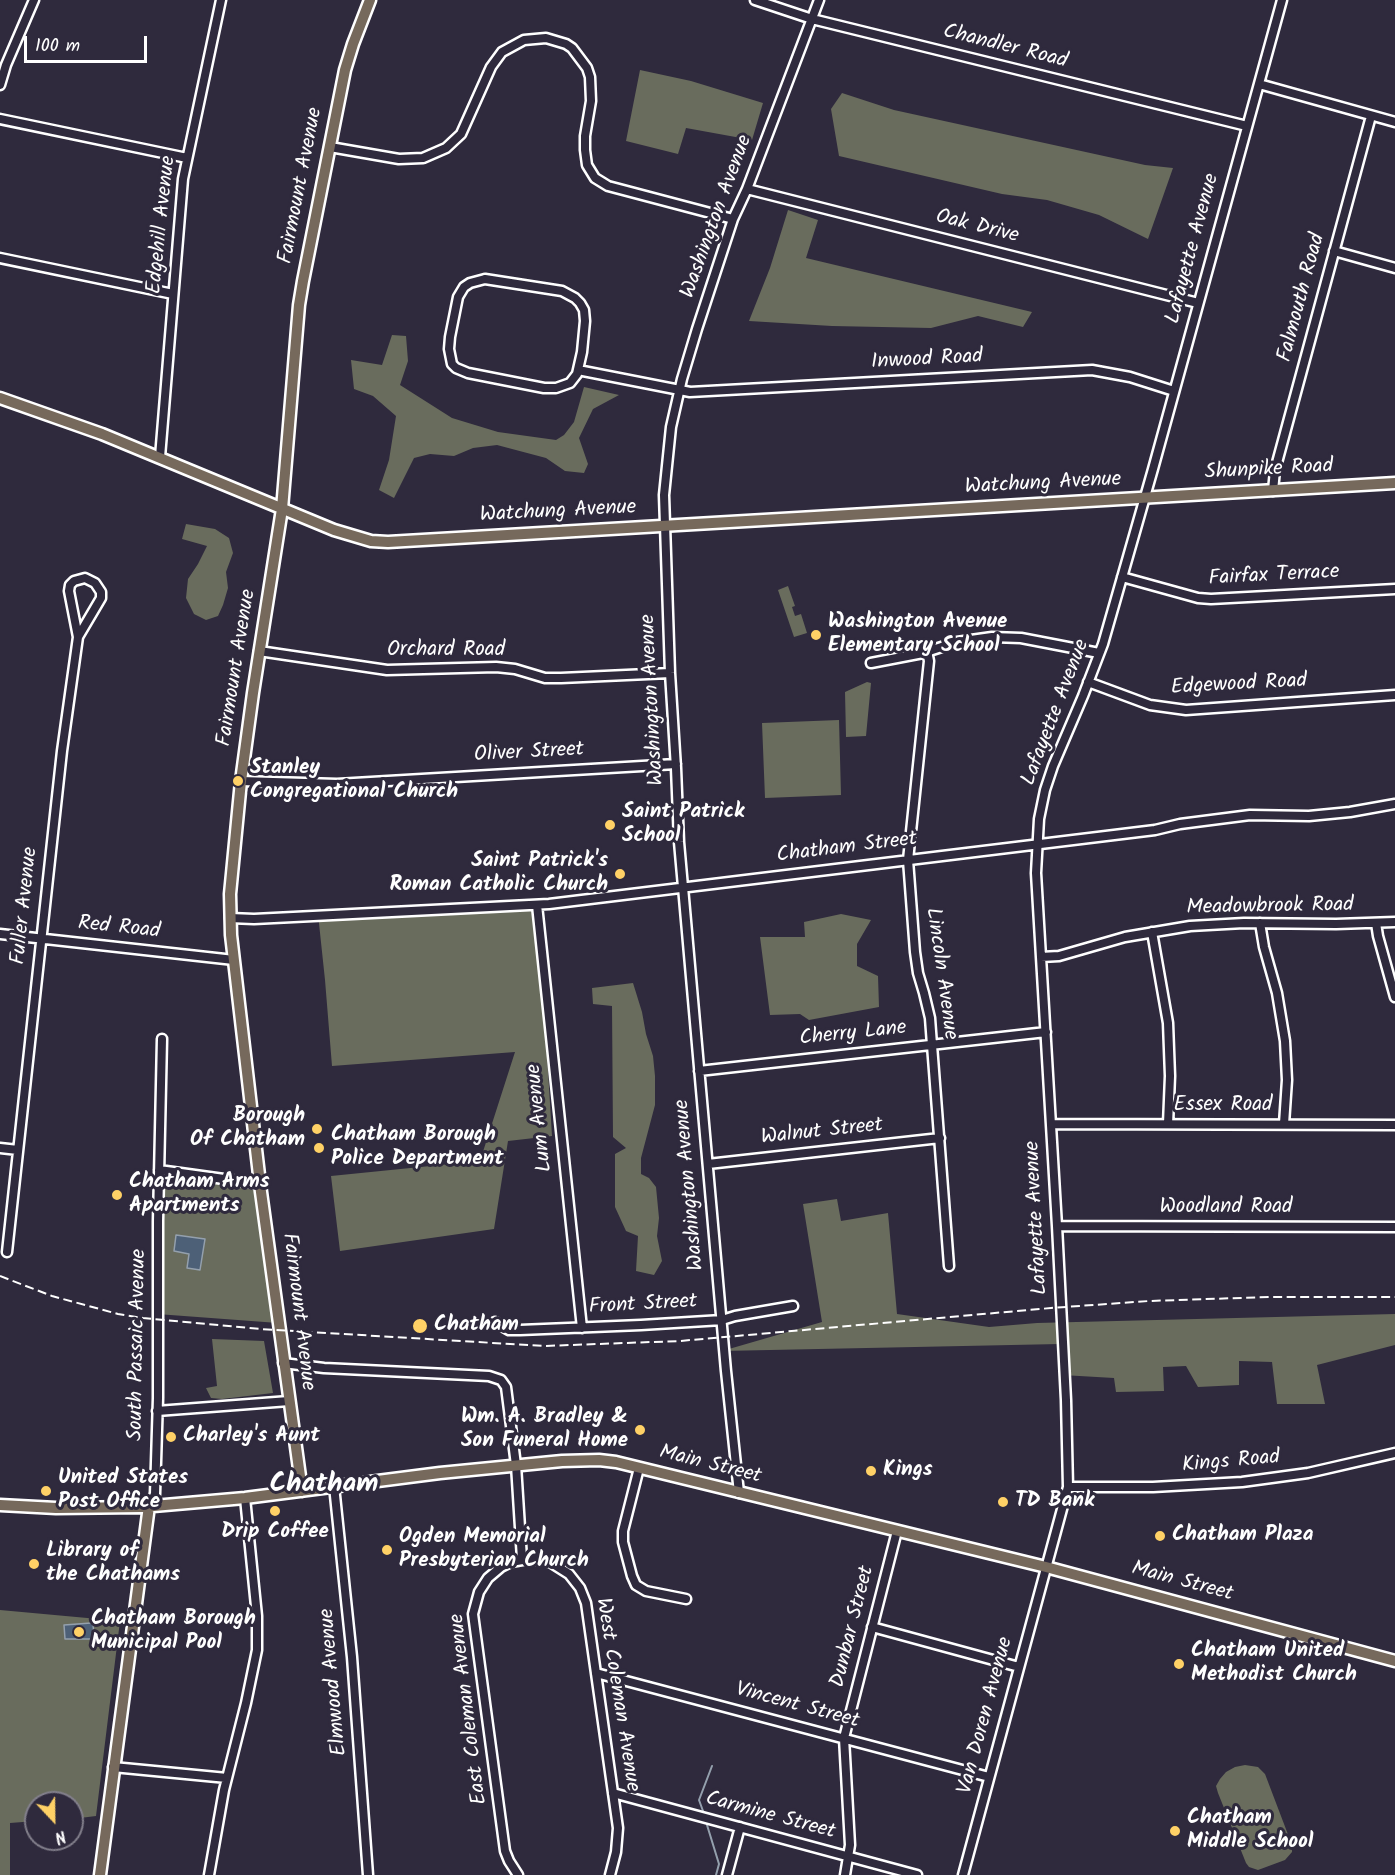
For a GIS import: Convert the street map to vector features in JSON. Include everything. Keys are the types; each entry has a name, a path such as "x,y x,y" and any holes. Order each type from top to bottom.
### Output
{"main road":[{"name":"Fairmount Avenue","path":"302,1491 260,1184 234,960 230,918 231,876 241,781 259,651 282,509 299,305 345,70 370,0"},
{"name":"Watchung Avenue","path":"0,398 102,434 333,530 358,538 388,542 1144,498"},
{"name":"Shunpike Road","path":"1144,498 1395,483"},
{"name":"Main Street","path":"0,1505 56,1508 149,1506 245,1498 334,1486 587,1459 616,1462 1046,1567 1395,1661"},
{"path":"100,1875 149,1506"}],"street":[{"path":"0,85 6,64 34,0"},
{"name":"Edgehill Avenue","path":"160,457 183,179 221,0"},
{"name":"Chandler Road","path":"755,0 812,19 1247,126"},
{"name":"Washington Avenue","path":"739,1493 683,887 664,526 666,466 679,391 733,219 747,189 819,0"},
{"name":"Lafayette Avenue","path":"1046,1567 1068,1488 1057,1226 1036,873 1039,819 1045,790 1099,652 1122,577 1282,0"},
{"path":"330,147 406,159 423,158 446,148 461,134 496,59 502,52 524,40 546,38 572,48 587,68 590,77 591,101 585,150 587,165 595,178 608,186 733,219"},
{"path":"1259,84 1395,123"},
{"name":"Falmouth Road","path":"1273,491 1275,470 1371,116"},
{"path":"0,119 187,158"},
{"name":"Oak Drive","path":"747,189 1198,303"},
{"path":"1334,251 1395,268"},
{"path":"0,258 173,294"},
{"path":"485,279 562,291 576,298 584,310 585,321 579,370 574,379 563,387 544,388 468,373 456,368 450,357 450,337 460,291 471,283 485,279"},
{"name":"Inwood Road","path":"579,370 690,392 1092,370 1130,377 1174,392"},
{"name":"Fairfax Terrace","path":"1122,577 1188,596 1211,599 1395,589"},
{"name":"Fuller Avenue","path":"7,1252 56,796 78,637 69,591 74,581 85,578 95,583 101,592 101,598 78,637"},
{"path":"871,663 889,661 957,642 998,637 1021,638 1099,652"},
{"name":"Orchard Road","path":"259,651 387,670 496,667 515,669 545,678 670,673"},
{"name":"Lincoln Avenue","path":"927,651 927,673 908,860 915,952 930,1018 949,1266"},
{"name":"Edgewood Road","path":"1088,682 1150,705 1186,710 1395,695"},
{"name":"Oliver Street","path":"241,781 337,784 676,764"},
{"name":"Chatham Street","path":"230,918 254,919 537,905 1155,830 1180,824 1250,815 1309,816 1395,804"},
{"name":"Lum Avenue","path":"537,905 582,1328"},
{"name":"Meadowbrook Road","path":"1041,957 1059,956 1125,936 1190,926 1395,922"},
{"path":"1260,923 1284,1032 1287,1080 1284,1124"},
{"path":"1376,923 1395,997"},
{"path":"1152,932 1168,1023 1170,1076 1168,1124"},
{"name":"Red Road","path":"0,934 234,960"},
{"name":"Cherry Lane","path":"699,1071 1046,1032"},
{"name":"South Passaic Avenue","path":"149,1506 155,1494 162,1039"},
{"name":"Essex Road","path":"1051,1124 1395,1125"},
{"name":"Walnut Street","path":"708,1164 940,1138"},
{"path":"0,1148 18,1150"},
{"path":"159,1170 260,1184"},
{"name":"Woodland Road","path":"1057,1226 1395,1227"},
{"name":"Front Street","path":"495,1322 509,1330 582,1328 722,1320 793,1306"},
{"path":"284,1363 324,1368 489,1376 501,1380 506,1387 516,1466 522,1559"},
{"path":"157,1411 289,1401"},
{"name":"Kings Road","path":"1068,1488 1242,1482 1308,1473 1395,1453"},
{"path":"639,1468 623,1531 632,1576 636,1585 646,1591 686,1599"},
{"name":"Elmwood Avenue","path":"334,1486 352,1658 368,1875"},
{"path":"209,1875 227,1778 257,1648 245,1498"},
{"name":"Dunbar Street","path":"845,1875 850,1845 844,1738 897,1532"},
{"name":"West Coleman Avenue","path":"522,1559 539,1559 550,1562 569,1574 577,1583 586,1603 618,1828 616,1852 608,1875"},
{"name":"East Coleman Avenue","path":"518,1875 505,1851 473,1614 479,1592 488,1578 501,1567 522,1559"},
{"name":"Van Doren Avenue","path":"963,1875 1046,1567"},
{"path":"872,1627 1018,1667"},
{"name":"Vincent Street","path":"596,1672 989,1777"},
{"path":"113,1767 227,1778"},
{"name":"Carmine Street","path":"613,1793 917,1875"},
{"path":"727,1875 740,1827"}],"green space":[{"path":"640,70 691,81 763,103 752,140 686,128 678,154 626,141"},
{"path":"842,93 894,110 1145,165 1173,168 1148,239 1099,215 1047,200 1002,194 839,156 831,109"},
{"path":"788,210 818,220 806,258 1032,312 1023,327 978,316 931,328 832,326 749,321 770,268"},
{"path":"392,335 406,336 408,361 400,385 452,418 498,432 556,440 564,435 574,422 584,387 619,395 593,409 579,438 588,464 584,473 565,471 546,458 497,445 473,448 454,456 430,454 414,458 394,498 379,490 389,460 396,416 373,396 354,389 351,360 382,365"},
{"path":"186,524 215,529 229,538 233,553 226,572 228,588 223,605 218,616 206,620 194,614 186,598 188,579 207,546 182,539"},
{"path":"788,586 795,606 792,607 795,616 801,614 807,633 794,637 778,590"},
{"path":"867,682 871,683 866,736 846,737 845,692"},
{"path":"839,720 841,795 765,798 762,723"},
{"path":"538,906 552,1136 508,1141 494,1229 340,1251 331,1176 480,1161 515,1052 332,1066 318,914"},
{"path":"841,914 871,920 857,944 857,966 878,976 879,1007 809,1020 800,1014 770,1015 760,937 805,937 804,922"},
{"path":"633,983 653,1056 655,1076 655,1105 641,1158 641,1174 649,1178 656,1187 659,1218 657,1236 662,1261 654,1275 636,1271 638,1236 626,1231 615,1207 615,1154 626,1148 613,1137 612,1006 593,1004 592,988"},
{"path":"159,1170 260,1185 278,1323 157,1314"},
{"path":"837,1199 841,1221 888,1213 897,1314 989,1327 1037,1323 1395,1314 1395,1345 1317,1365 1325,1404 1277,1404 1272,1362 1239,1361 1239,1385 1198,1387 1186,1366 1163,1367 1164,1391 1116,1392 1114,1378 1062,1375 1060,1344 722,1351 822,1322 803,1204"},
{"path":"212,1339 264,1341 273,1393 222,1399 211,1398 206,1388 217,1386"},
{"path":"0,1610 120,1621 96,1816 84,1818 84,1791 24,1791 24,1822 10,1823 10,1875 0,1875"},
{"path":"1245,1765 1258,1767 1265,1774 1292,1845 1292,1852 1285,1860 1258,1870 1249,1867 1246,1863 1216,1786 1226,1772"}],"water":[{"path":"176,1235 205,1239 200,1270 187,1268 189,1254 174,1251"},
{"name":"Chatham Borough Municipal Pool","path":"93,1623 94,1639 65,1639 64,1625"}],"waterway":[{"path":"703,1811 699,1800 712,1766"},
{"path":"707,1825 719,1864 716,1875"}],"railway":[{"path":"0,1276 52,1296 118,1314 143,1318 260,1329 544,1346 680,1341 1149,1301 1269,1297 1395,1297"}],"place":[{"name":"Washington Avenue Elementary School","path":"816,635"},
{"name":"Stanley Congregational Church","path":"238,781"},
{"name":"Saint Patrick School","path":"610,825"},
{"name":"Saint Patrick's Roman Catholic Church","path":"620,874"},
{"name":"Borough Of Chatham","path":"317,1129"},
{"name":"Chatham Borough Police Department","path":"319,1148"},
{"name":"Chatham Arms Apartments","path":"117,1195"},
{"name":"Chatham","path":"420,1326"},
{"name":"Wm. A. Bradley & Son Funeral Home","path":"640,1430"},
{"name":"Charley's Aunt","path":"171,1437"},
{"name":"Kings","path":"871,1471"},
{"name":"United States Post Office","path":"46,1491"},
{"name":"TD Bank","path":"1003,1502"},
{"name":"Drip Coffee","path":"275,1511"},
{"name":"Chatham Plaza","path":"1160,1536"},
{"name":"Ogden Memorial Presbyterian Church","path":"387,1550"},
{"name":"Library of the Chathams","path":"34,1564"},
{"name":"Chatham Borough Municipal Pool","path":"79,1632"},
{"name":"Chatham United Methodist Church","path":"1179,1664"},
{"name":"Chatham Middle School","path":"1175,1831"}],"district":[{"name":"Chatham","path":"324,1486"}]}
